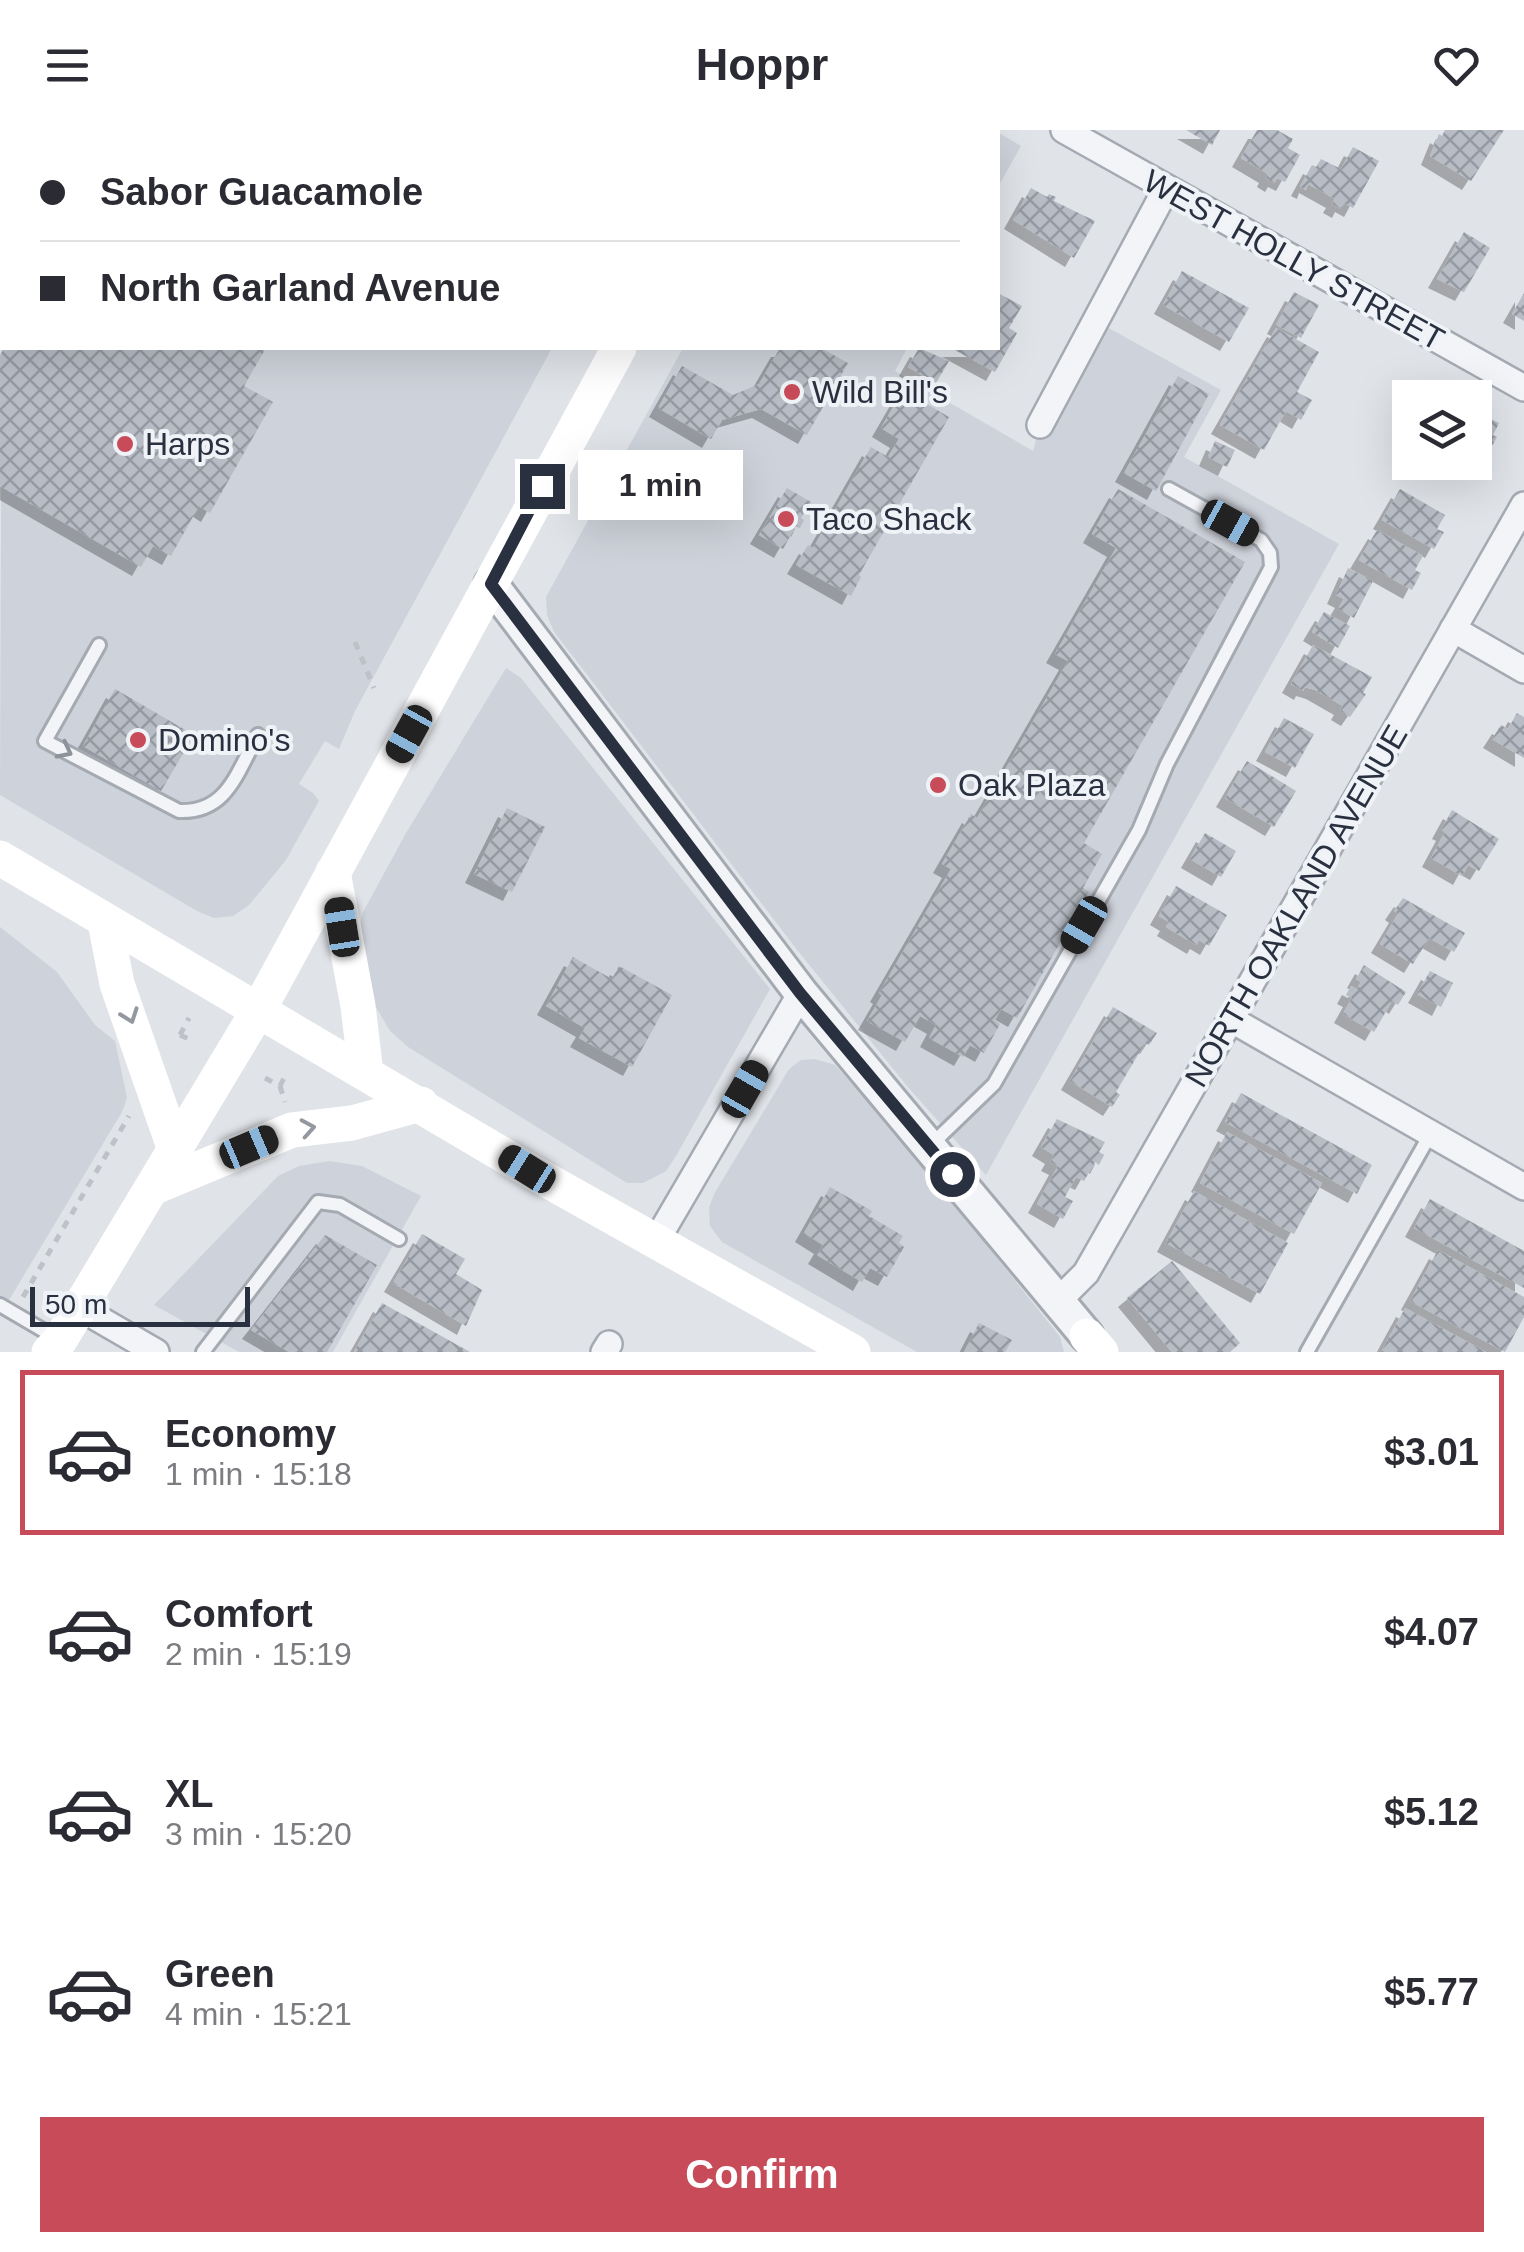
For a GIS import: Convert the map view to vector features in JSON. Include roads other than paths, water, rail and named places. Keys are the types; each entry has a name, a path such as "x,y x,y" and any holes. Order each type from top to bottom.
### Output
{"main road":[{"path":"55,1348 258,1011 617,350"},
{"path":"0,858 656,1243 853,1352"},
{"path":"333,872 366,1073"},
{"path":"105,922 118,984 175,1150"},
{"path":"152,1188 292,1130 352,1123 421,1104"}],"street":[{"name":"WEST HOLLY STREET","path":"1064,130 1524,388"},
{"path":"1040,425 1166,188"},
{"name":"NORTH OAKLAND AVENUE","path":"1058,1301 1086,1273 1524,505"},
{"path":"491,584 800,993 1058,1301 1091,1346"},
{"path":"1453,629 1524,670"},
{"path":"656,1243 800,993"},
{"path":"1232,1020 1524,1187"},
{"path":"80,1308 156,1352"}],"lane":[{"path":"929,1146 994,1084 1139,830 1167,764 1271,567 1270,553 1261,540 1169,489"},
{"path":"100,645 45,741 179,810 198,812 225,794 258,735"},
{"path":"1307,1352 1431,1133"},
{"path":"203,1352 318,1202 340,1206 399,1239"},
{"path":"0,1305 14,1312 55,1348"}],"place":[{"name":"Wild Bill's","path":"792,392"},
{"name":"Harps","path":"125,444"},
{"name":"Taco Shack","path":"786,519"},
{"name":"Domino's","path":"138,740"},
{"name":"Oak Plaza","path":"938,785"}]}
